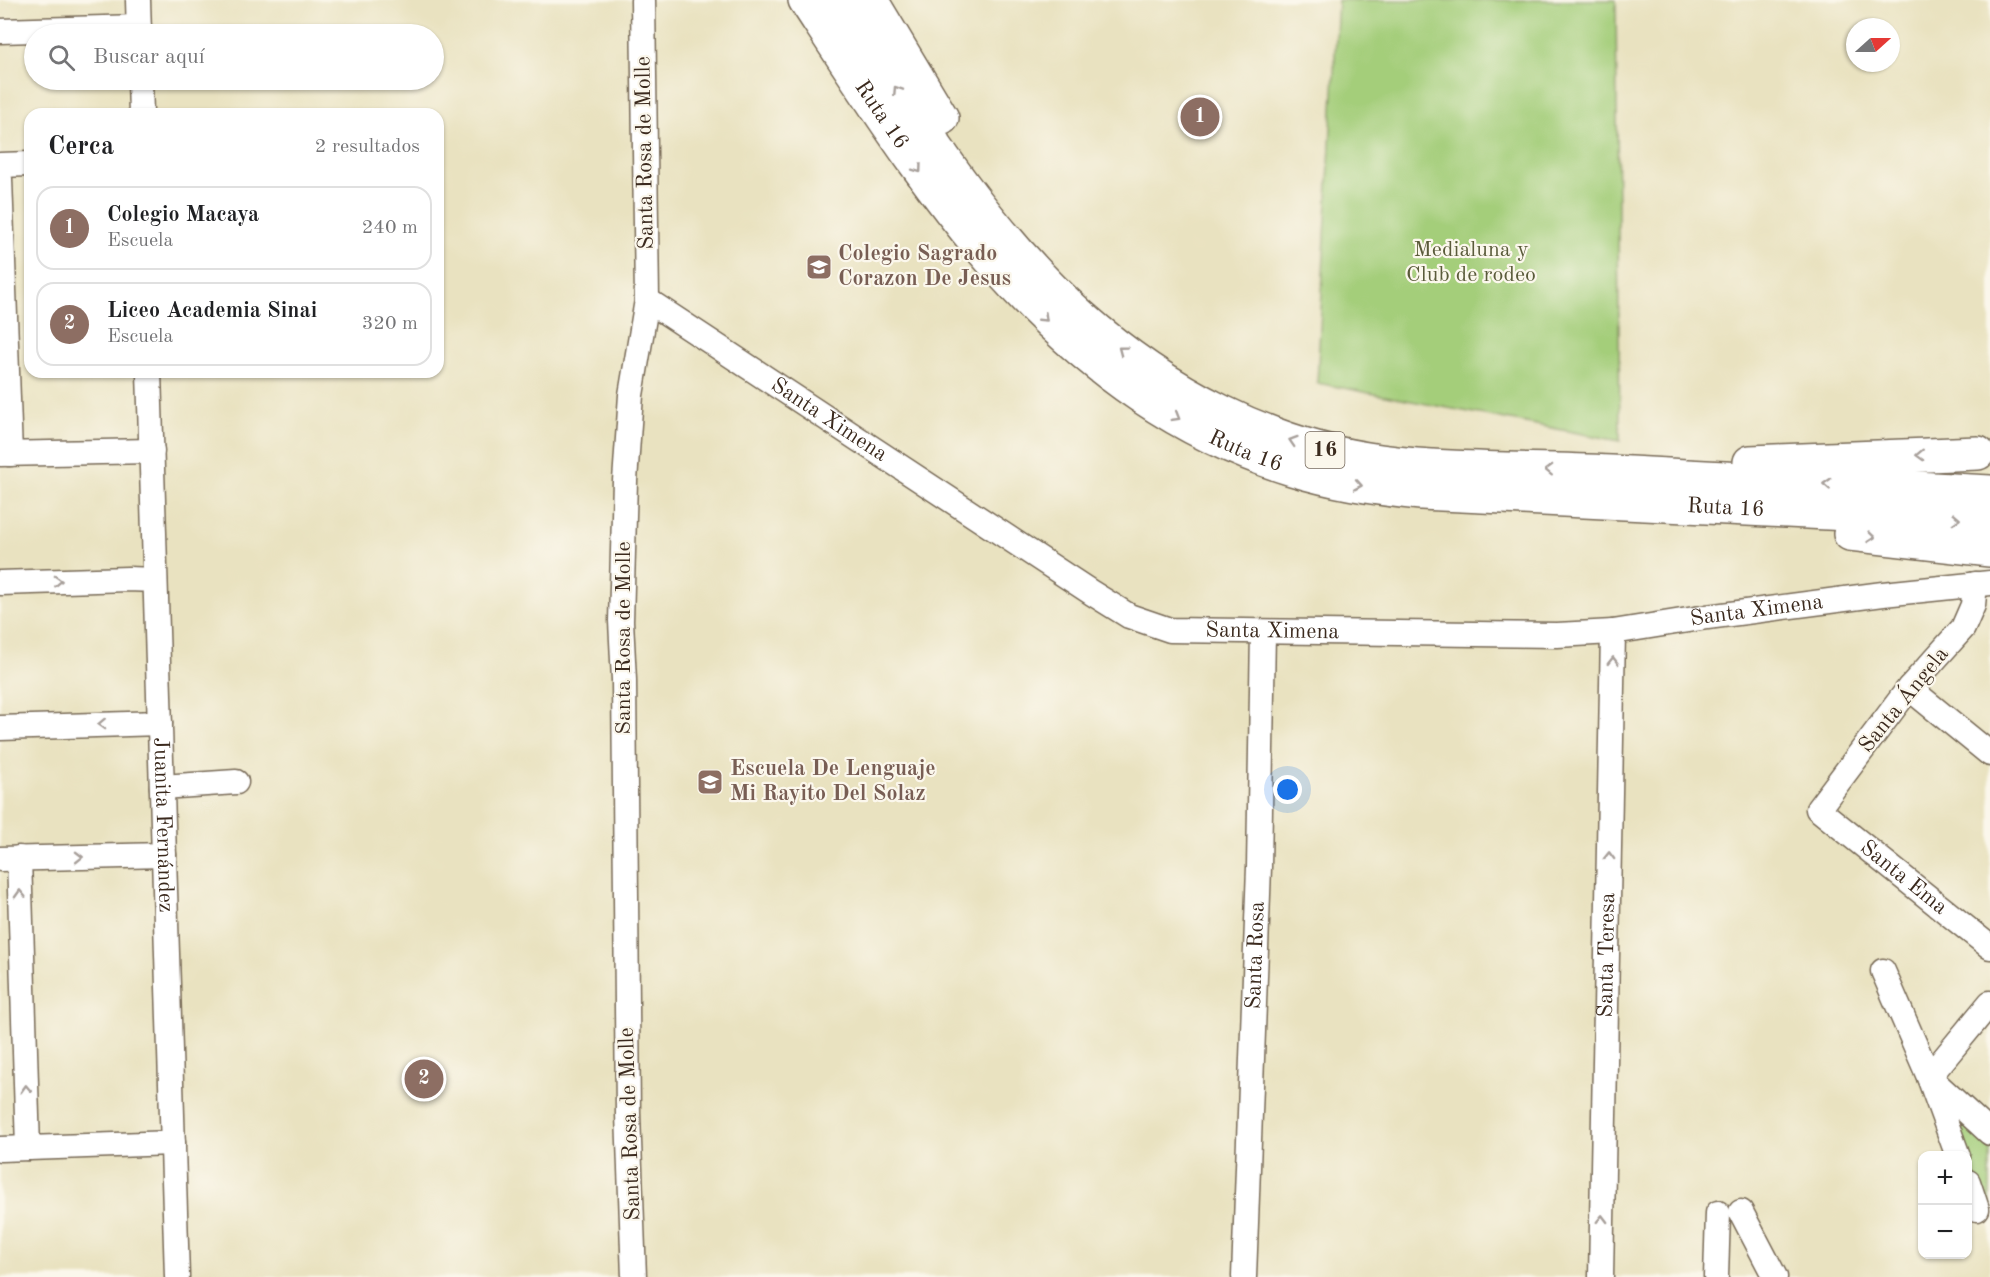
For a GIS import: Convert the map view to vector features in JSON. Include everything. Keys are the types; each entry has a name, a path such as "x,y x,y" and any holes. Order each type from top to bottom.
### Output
{"highway":[{"path":"801,0 827,33"},
{"name":"Ruta 16","path":"805,0 915,164 981,249 1044,318 1111,375 1185,423 1223,442 1291,469 1385,489 1990,521"},
{"name":"Ruta 16","path":"838,0 950,167 1012,245 1078,314 1137,361 1198,399 1263,430 1316,448 1371,460 1418,465 1607,472 1990,492"},
{"path":"871,0 923,88 972,164 1078,314"},
{"path":"1607,472 1797,459 1978,453"},
{"path":"1458,494 1990,550"}],"street":[{"path":"138,0 139,24"},
{"name":"Santa Rosa de Molle","path":"634,1277 628,1114 624,680 621,621 625,489 631,395 646,300 643,0"},
{"path":"0,31 24,31"},
{"path":"140,90 141,108"},
{"path":"0,165 24,164"},
{"path":"0,179 5,454 152,451"},
{"name":"Santa Ximena","path":"646,300 1129,616 1170,630 1557,635 1613,632 1883,594 1982,584"},
{"name":"Juanita Fernández","path":"149,378 177,1277"},
{"path":"0,583 155,580"},
{"name":"Santa Ángela","path":"1818,809 1909,688 1963,628 1982,584"},
{"name":"Santa Rosa","path":"1244,1277 1259,867 1263,632"},
{"name":"Santa Teresa","path":"1601,1277 1613,632"},
{"path":"1909,688 1990,754"},
{"path":"0,728 160,723"},
{"path":"162,787 236,782"},
{"name":"Santa Ema","path":"1818,809 1990,946"},
{"path":"28,1148 9,859 164,855"},
{"path":"1883,971 1929,1077 1957,1151"},
{"path":"1929,1077 1990,1003"},
{"path":"1929,1077 1990,1133"},
{"path":"0,1149 173,1143"},
{"path":"1972,1194 1977,1209"},
{"path":"1716,1277 1730,1213 1775,1277"}],"green space":[{"name":"Medialuna y Club de rodeo","path":"1338,0 1616,0 1620,441 1317,383"},
{"path":"1961,1116 1990,1144 1990,1203 1986,1205 1972,1173 1972,1151 1962,1151 1951,1125"}],"place":[{"name":"Colegio Macaya","path":"1200,117"},
{"name":"Colegio Sagrado Corazon De Jesus","path":"819,267"},
{"name":"Escuela De Lenguaje Mi Rayito Del Solaz","path":"710,782"},
{"name":"Liceo Academia Sinai","path":"424,1079"}]}
